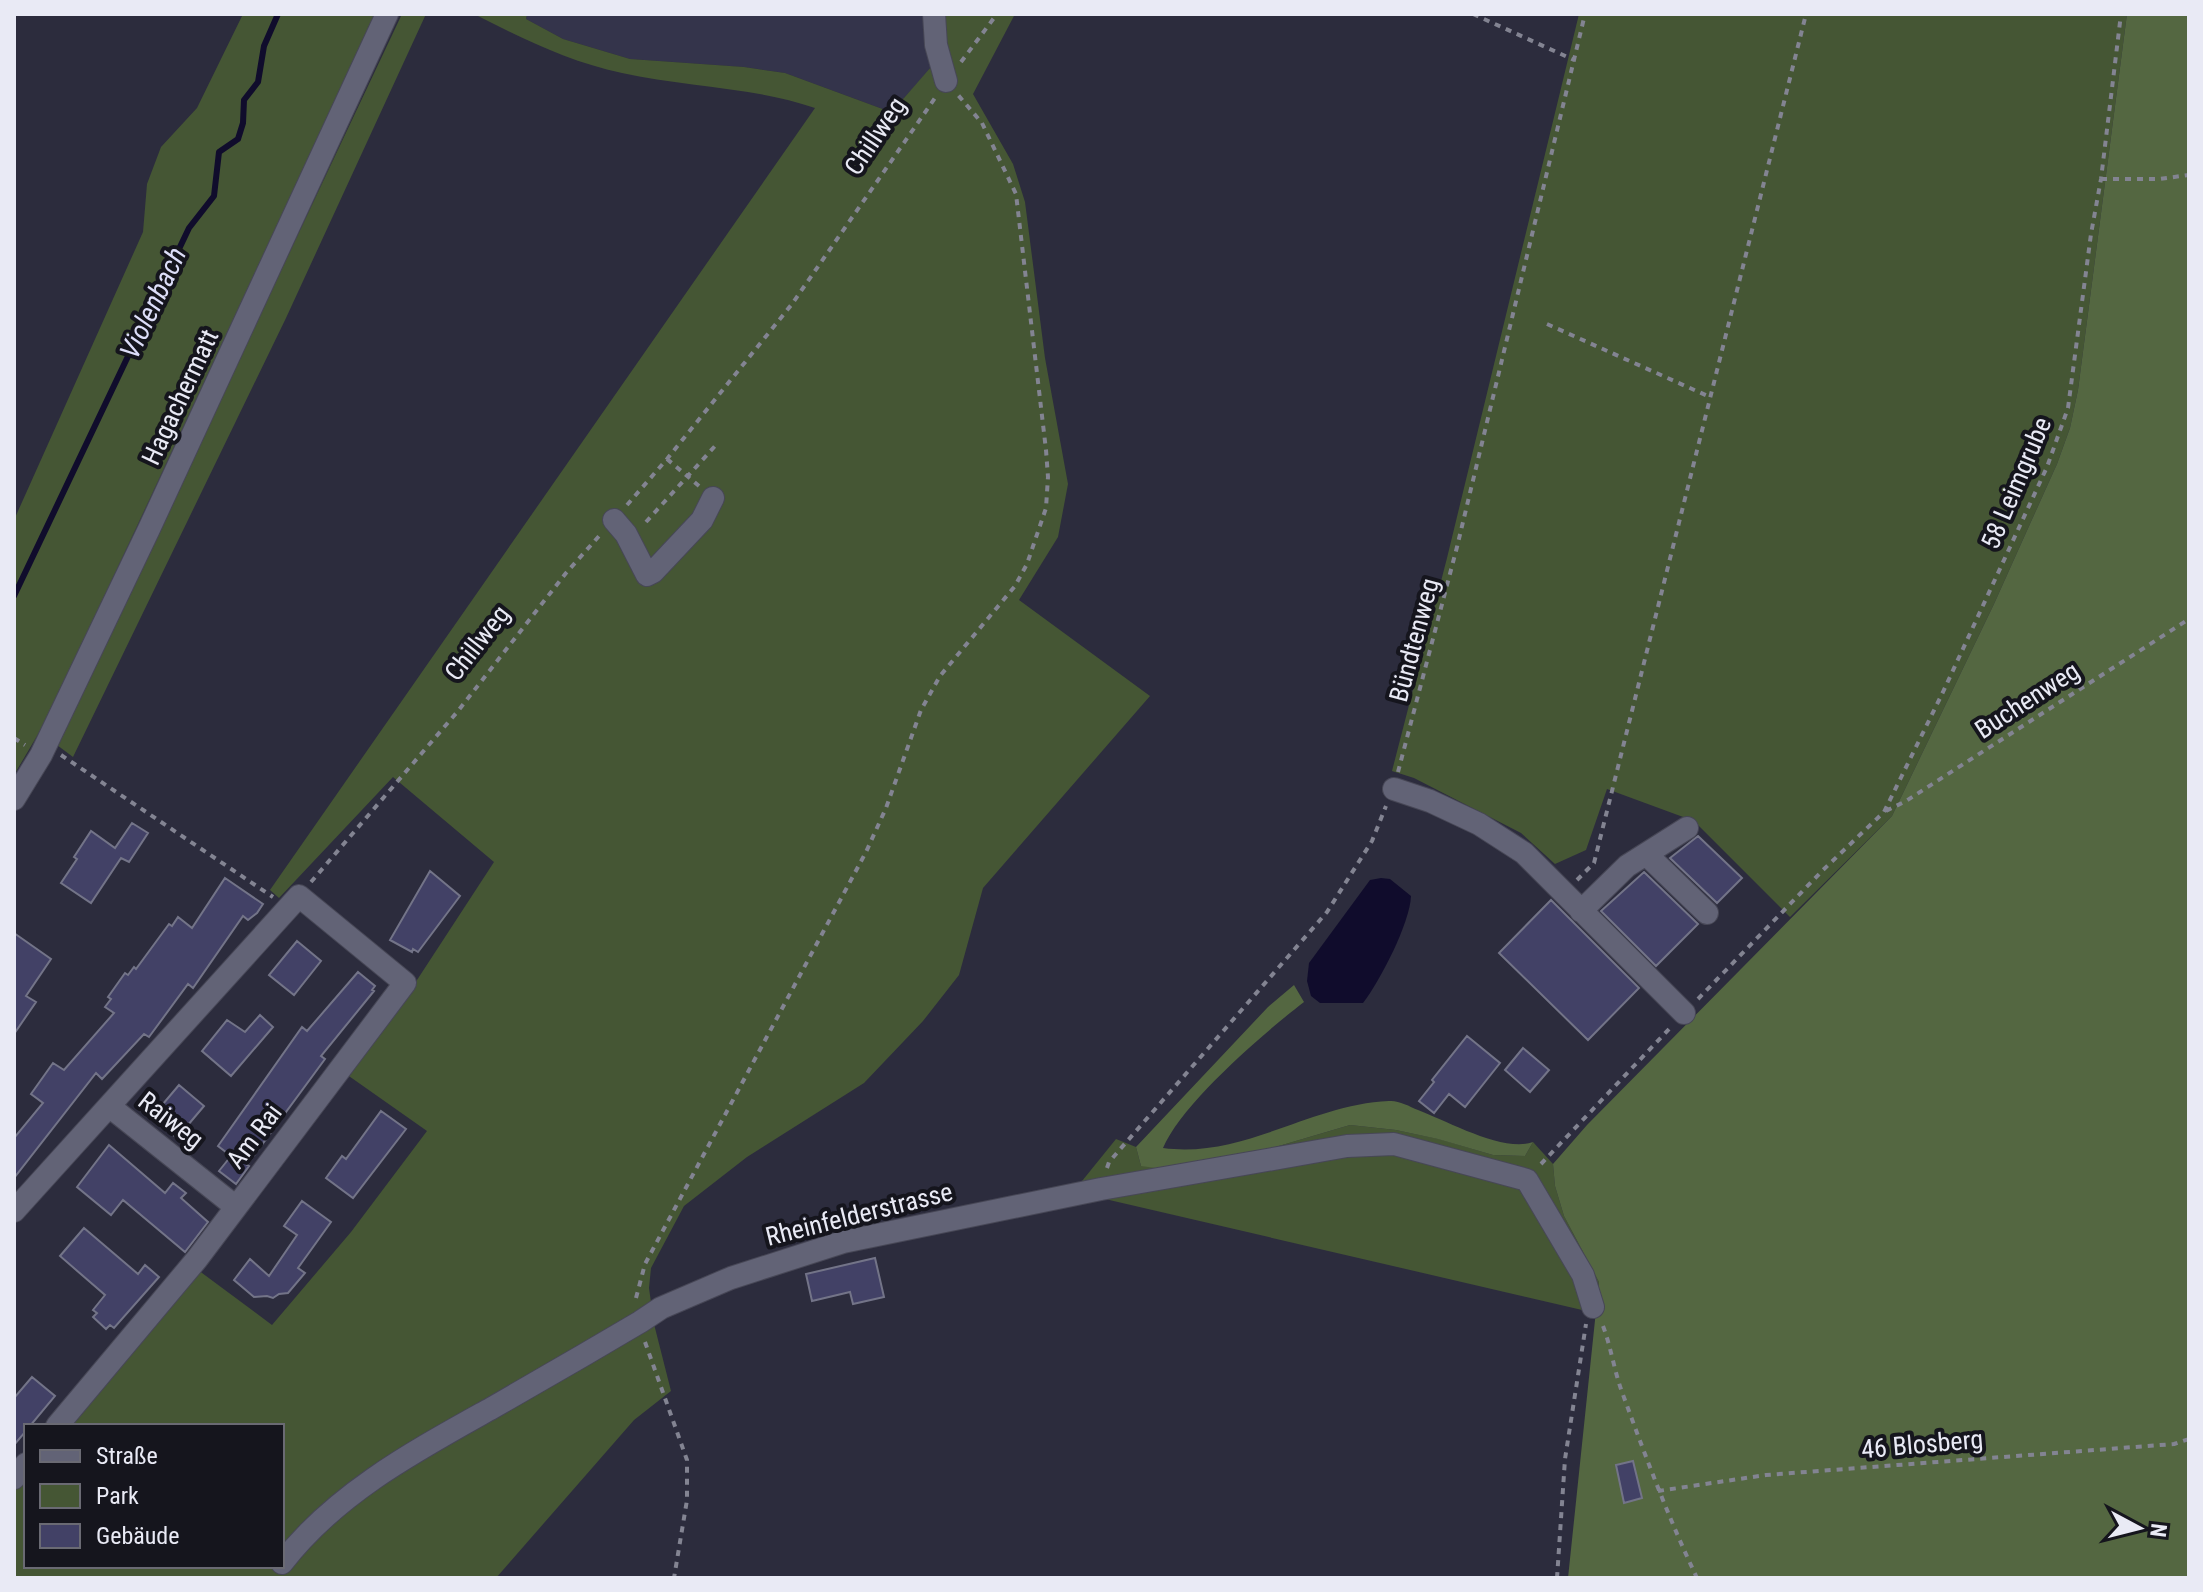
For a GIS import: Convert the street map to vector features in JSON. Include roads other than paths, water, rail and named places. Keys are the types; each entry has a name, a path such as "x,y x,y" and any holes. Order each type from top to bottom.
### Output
{"street":[{"name":"Hagachermatt","path":"14,799 46,745 288,232 387,14"},
{"path":"934,14 936,45 946,81"},
{"path":"614,520 626,534 647,575 702,520 713,498"},
{"path":"1394,789 1430,801 1479,824 1524,853 1684,1013"},
{"path":"1581,911 1627,866 1687,828"},
{"path":"1646,854 1707,913"},
{"name":"Am Rai","path":"59,1424 197,1259 405,983 293,903 109,1106"},
{"path":"14,1211 109,1106"},
{"name":"Raiweg","path":"109,1106 236,1207"},
{"name":"Rheinfelderstrasse","path":"284,1561 322,1518 349,1494 661,1308 731,1278 843,1242 1101,1189 1347,1146 1394,1144 1527,1180 1583,1275 1593,1307"}],"waterway":[{"name":"Violenbach","path":"14,596 189,228 214,196 219,152 238,139 243,123 244,100 258,82 264,46 278,14"}]}
